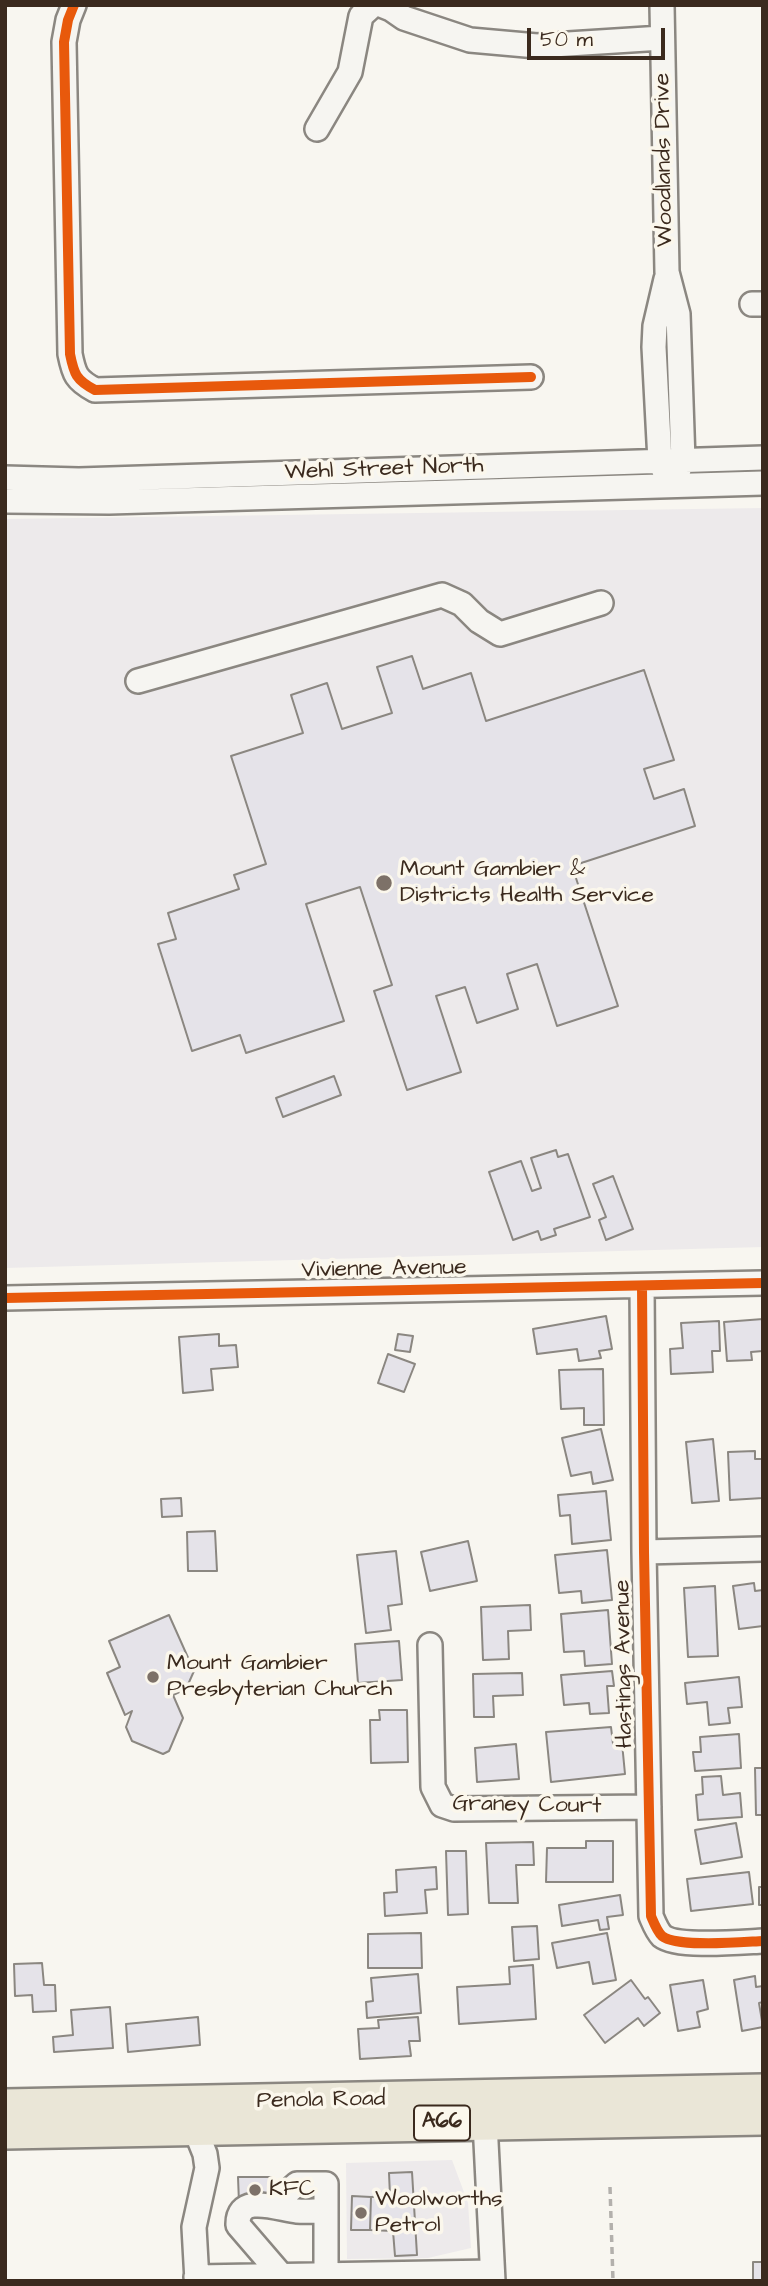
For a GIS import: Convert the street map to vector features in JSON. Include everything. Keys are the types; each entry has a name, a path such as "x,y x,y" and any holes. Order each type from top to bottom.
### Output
{"highway":[{"name":"Penola Road","path":"5,2132 195,2129 763,2091"},
{"name":"Penola Road","path":"5,2106 484,2110 763,2118"}],"street":[{"path":"74,5 68,20 65,42 70,340 74,372 82,383 95,390 531,377"},
{"path":"317,129 350,72 361,16 373,5"},
{"path":"381,5 404,18 470,40 537,46 663,38"},
{"name":"Woodlands Drive","path":"662,5 667,272 655,326 654,347 660,461 671,486"},
{"name":"Woodlands Drive","path":"667,272 678,314 683,461 671,486"},
{"name":"Wehl Street North","path":"5,478 79,481 763,458"},
{"name":"Wehl Street North","path":"5,501 109,502 763,483"},
{"path":"138,681 442,595 462,604 479,621 499,634 601,603"},
{"name":"Vivienne Avenue","path":"5,1298 763,1283"},
{"name":"Hastings Avenue","path":"642,1286 651,1916 660,1935 667,1939 689,1943 763,1941"},
{"path":"644,1552 763,1549"},
{"name":"Graney Court","path":"430,1645 433,1787 442,1805 454,1809 649,1807"},
{"path":"195,2129 205,2154 207,2168 194,2227 197,2279 326,2275 492,2276 484,2110"},
{"path":"273,2205 297,2184 326,2183 326,2275"},
{"path":"281,2276 238,2225 237,2217 242,2209 248,2205 273,2205 297,2224 326,2211"}],"path":[{"path":"610,2187 613,2281"}],"shaded area":[{"name":"Mount Gambier & Districts Health Service","path":"763,508 763,1247 5,1268 5,519"},
{"path":"452,2160 468,2203 471,2248 428,2258 347,2259 346,2163"}],"building":[{"path":"412,656 423,689 471,673 486,721 644,670 674,760 644,769 654,799 684,789 695,826 572,866 618,1006 557,1026 537,964 507,974 518,1009 477,1023 465,987 436,996 461,1072 407,1090 374,991 392,985 360,887 306,904 344,1021 246,1053 240,1035 192,1051 158,944 176,939 168,913 239,889 234,875 266,864 231,756 303,733 291,695 327,683 342,729 392,713 377,667"},
{"path":"334,1076 341,1095 283,1117 276,1098"},
{"path":"556,1150 558,1157 568,1154 590,1217 554,1229 556,1235 541,1240 538,1231 513,1240 489,1172 521,1161 532,1191 541,1188 531,1158"},
{"path":"613,1176 633,1229 606,1240 599,1220 606,1217 593,1184"},
{"path":"606,1316 612,1349 599,1351 601,1358 579,1361 577,1349 537,1354 533,1329"},
{"path":"763,1319 763,1351 751,1352 752,1360 727,1361 724,1322"},
{"path":"719,1321 720,1351 712,1351 713,1372 671,1374 670,1349 683,1348 681,1323"},
{"path":"219,1334 219,1346 236,1345 238,1367 211,1369 213,1390 183,1393 179,1337"},
{"path":"398,1334 413,1336 410,1352 395,1350"},
{"path":"388,1354 415,1364 404,1392 378,1383"},
{"path":"603,1369 604,1425 584,1425 584,1408 561,1409 559,1370"},
{"path":"601,1429 613,1480 593,1484 591,1472 571,1476 562,1438"},
{"path":"713,1439 719,1501 692,1503 686,1442"},
{"path":"755,1451 755,1459 763,1459 763,1498 730,1500 728,1452"},
{"path":"606,1491 611,1540 572,1544 570,1515 560,1516 558,1495"},
{"path":"181,1498 182,1516 162,1517 161,1499"},
{"path":"215,1531 217,1571 188,1571 187,1532"},
{"path":"468,1541 477,1581 430,1591 421,1552"},
{"path":"607,1550 612,1600 582,1603 581,1591 559,1593 555,1555"},
{"path":"396,1551 402,1604 388,1606 391,1630 366,1633 357,1555"},
{"path":"754,1583 755,1591 763,1590 763,1626 739,1629 733,1586"},
{"path":"715,1586 718,1656 688,1657 684,1588"},
{"path":"530,1605 531,1630 508,1631 509,1659 483,1660 481,1607"},
{"path":"608,1610 612,1664 585,1666 584,1651 564,1652 561,1614"},
{"path":"169,1615 194,1671 186,1689 173,1695 183,1718 169,1751 163,1754 132,1741 126,1727 132,1711 125,1715 107,1673 120,1667 109,1641"},
{"path":"399,1641 402,1680 358,1683 355,1644"},
{"path":"612,1671 614,1686 607,1686 609,1713 590,1714 589,1703 564,1705 561,1675"},
{"path":"522,1673 523,1695 493,1696 494,1717 474,1717 473,1674"},
{"path":"739,1677 742,1707 728,1708 730,1723 709,1725 707,1702 687,1704 685,1683"},
{"path":"379,1710 407,1710 408,1762 371,1763 370,1720 380,1720"},
{"path":"611,1727 613,1744 622,1743 625,1774 551,1782 546,1732"},
{"path":"739,1734 741,1768 695,1771 693,1752 701,1752 700,1737"},
{"path":"516,1744 519,1779 477,1782 475,1748"},
{"path":"755,1768 763,1768 763,1815 756,1815"},
{"path":"721,1776 723,1795 740,1793 742,1817 698,1820 696,1795 703,1794 702,1777"},
{"path":"736,1823 742,1857 701,1864 695,1830"},
{"path":"586,1841 613,1841 613,1882 546,1882 547,1848 586,1848"},
{"path":"533,1842 534,1865 516,1865 518,1903 489,1903 486,1843"},
{"path":"446,1851 466,1851 468,1914 448,1915"},
{"path":"436,1867 437,1889 425,1890 427,1913 385,1916 384,1893 397,1892 396,1870"},
{"path":"749,1872 753,1904 691,1911 687,1879"},
{"path":"759,1887 763,1887 763,1905 759,1905"},
{"path":"620,1895 623,1915 607,1917 609,1929 600,1930 598,1920 562,1926 559,1905"},
{"path":"537,1926 539,1959 514,1961 512,1927"},
{"path":"421,1933 422,1968 368,1968 368,1934"},
{"path":"607,1933 616,1980 593,1984 589,1962 557,1968 552,1943"},
{"path":"42,1963 44,1985 55,1985 56,2011 33,2012 32,1995 15,1996 14,1964"},
{"path":"533,1965 536,2019 459,2024 457,1987 510,1984 509,1967"},
{"path":"418,1974 421,2013 367,2018 366,2002 373,2001 371,1978"},
{"path":"755,1976 756,1987 763,1986 763,2002 759,2003 763,2027 742,2031 734,1980"},
{"path":"631,1980 660,2013 644,2026 638,2018 605,2043 584,2015"},
{"path":"703,1980 708,2009 697,2012 700,2027 678,2031 670,1985"},
{"path":"110,2007 113,2048 54,2052 53,2037 73,2035 71,2010"},
{"path":"198,2017 200,2045 128,2052 126,2024"},
{"path":"418,2017 420,2041 409,2041 411,2056 360,2059 358,2029 379,2028 378,2020"},
{"name":"Woolworths Petrol","path":"412,2172 417,2255 395,2256 393,2231 370,2230 371,2197 390,2196 389,2173"},
{"name":"KFC","path":"238,2177 272,2177 273,2202 239,2203"},
{"name":"Woolworths Petrol","path":"352,2196 371,2197 370,2230 351,2230"},
{"path":"753,2262 763,2262 763,2281 753,2281"}],"cycle path":[{"path":"74,5 64,42 70,354 75,372 84,383 95,390 531,377"},
{"path":"5,1298 763,1283"},
{"path":"642,1286 651,1916 660,1934 670,1940 710,1943 763,1941"}],"place":[{"name":"Mount Gambier & Districts Health Service","path":"384,883"},
{"name":"Mount Gambier Presbyterian Church","path":"153,1677"},
{"name":"KFC","path":"255,2190"},
{"name":"Woolworths Petrol","path":"361,2213"}]}
